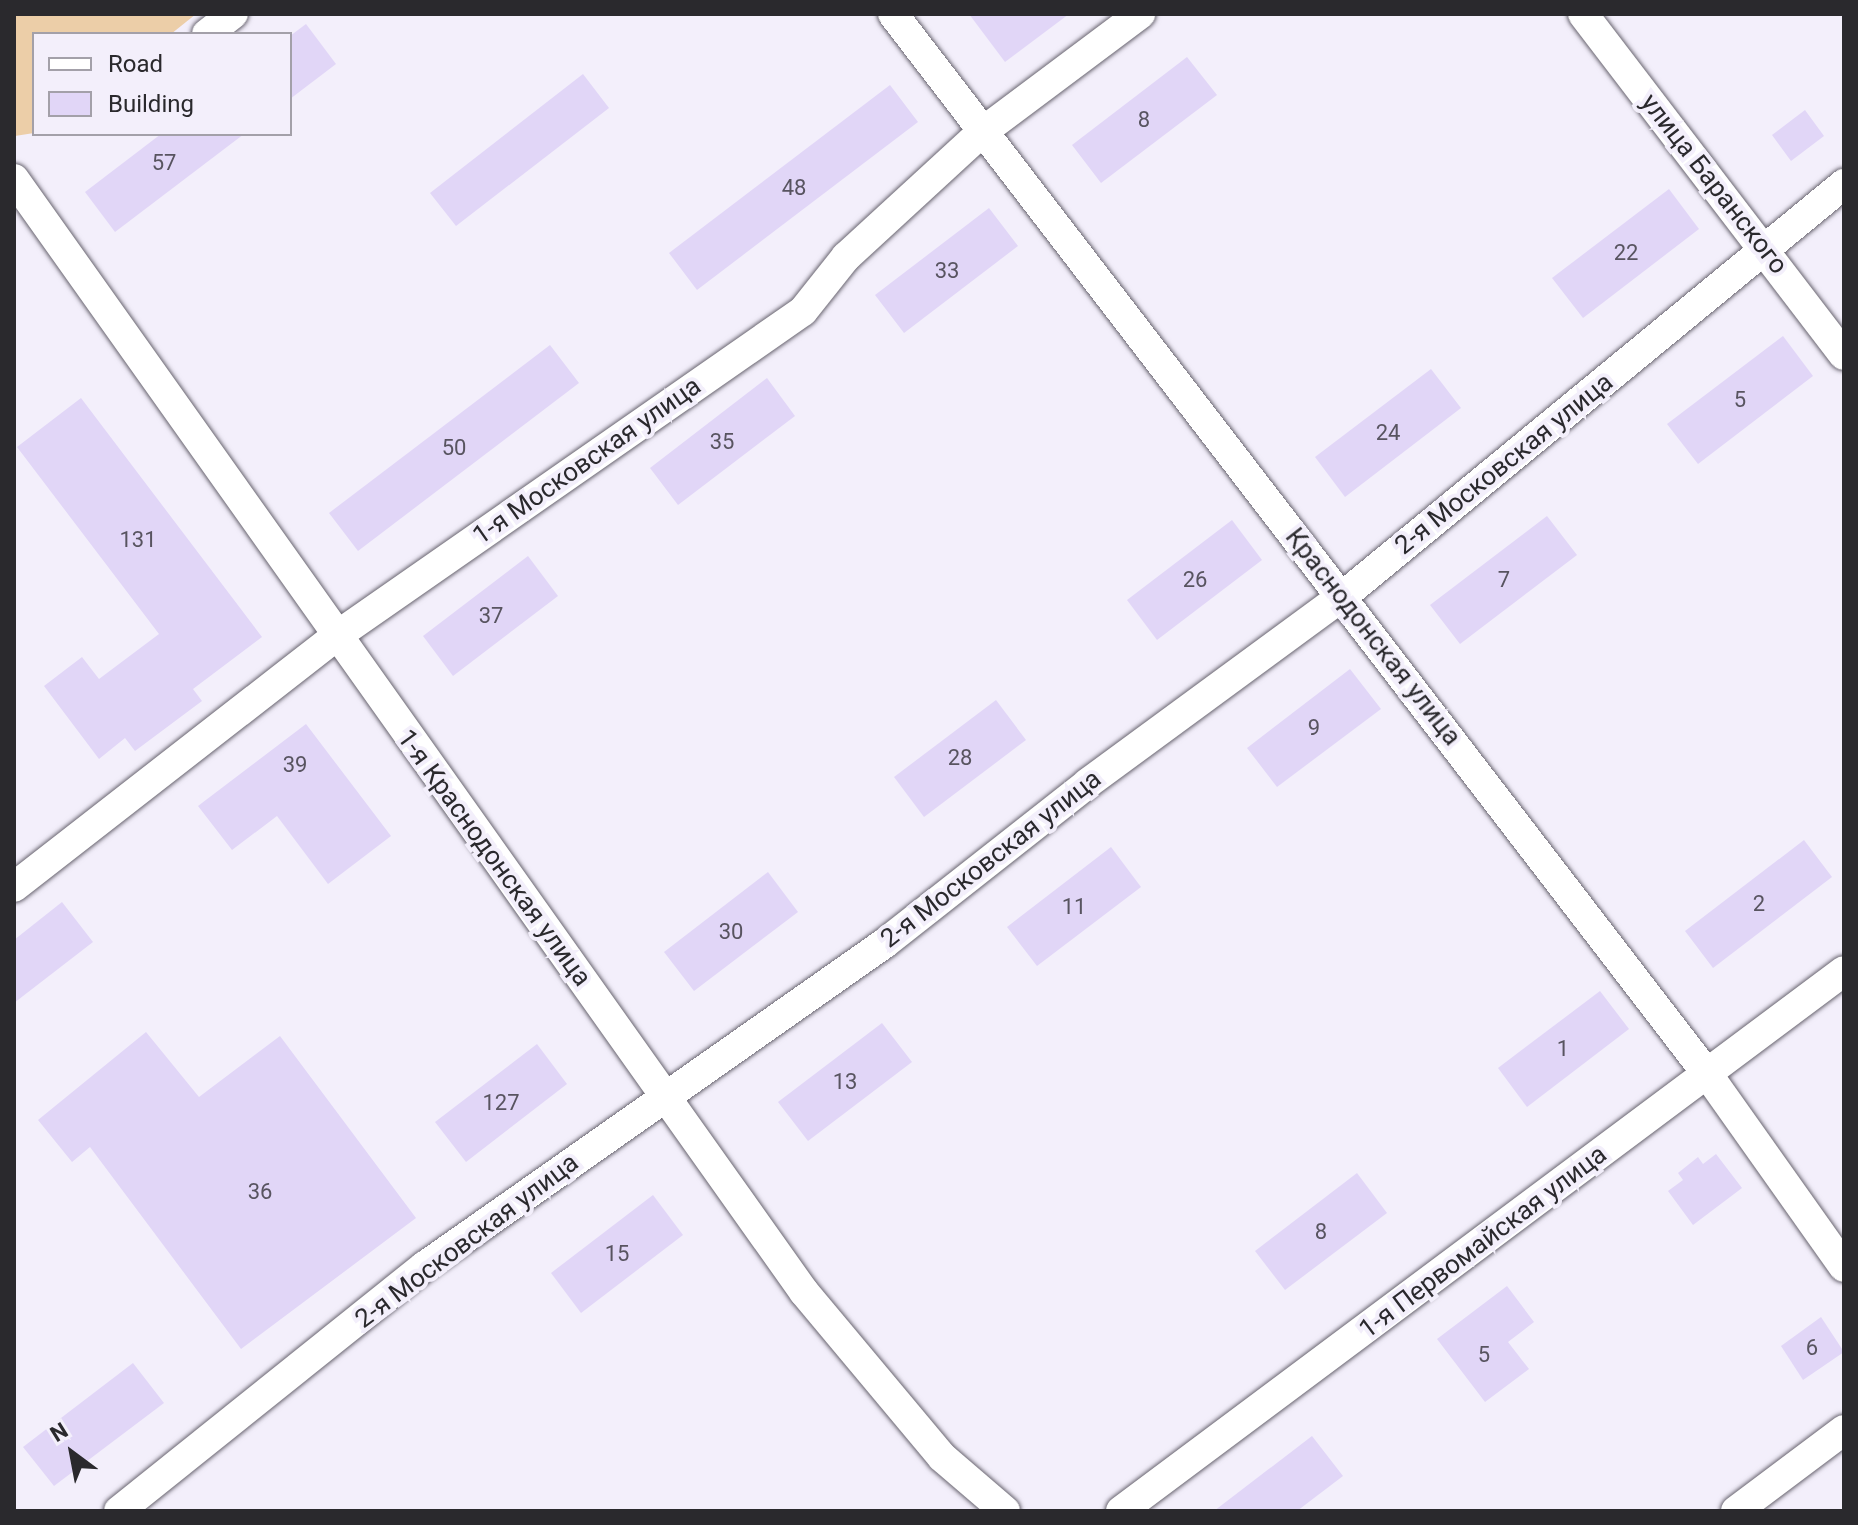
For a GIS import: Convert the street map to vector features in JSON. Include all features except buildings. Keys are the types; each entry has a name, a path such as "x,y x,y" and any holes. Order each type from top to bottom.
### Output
{"street":[{"path":"210,32 233,14"},
{"name":"Краснодонская улица","path":"893,14 981,133 1343,596 1708,1075 1844,1267"},
{"name":"1-я Московская улица","path":"14,887 335,637 803,311 846,257 981,133 1140,14"},
{"name":"улица Баранского","path":"1583,14 1844,355"},
{"name":"1-я Краснодонская улица","path":"14,179 335,637 804,1292 942,1457 1005,1511"},
{"name":"2-я Московская улица","path":"119,1511 425,1266 885,943 1088,783 1343,596 1844,184"},
{"name":"1-я Первомайская улица","path":"1121,1511 1844,971"},
{"path":"1736,1511 1844,1430"}],"shaded area":[{"path":"14,14 196,14 174,32 32,32 32,133 15,136"}]}
